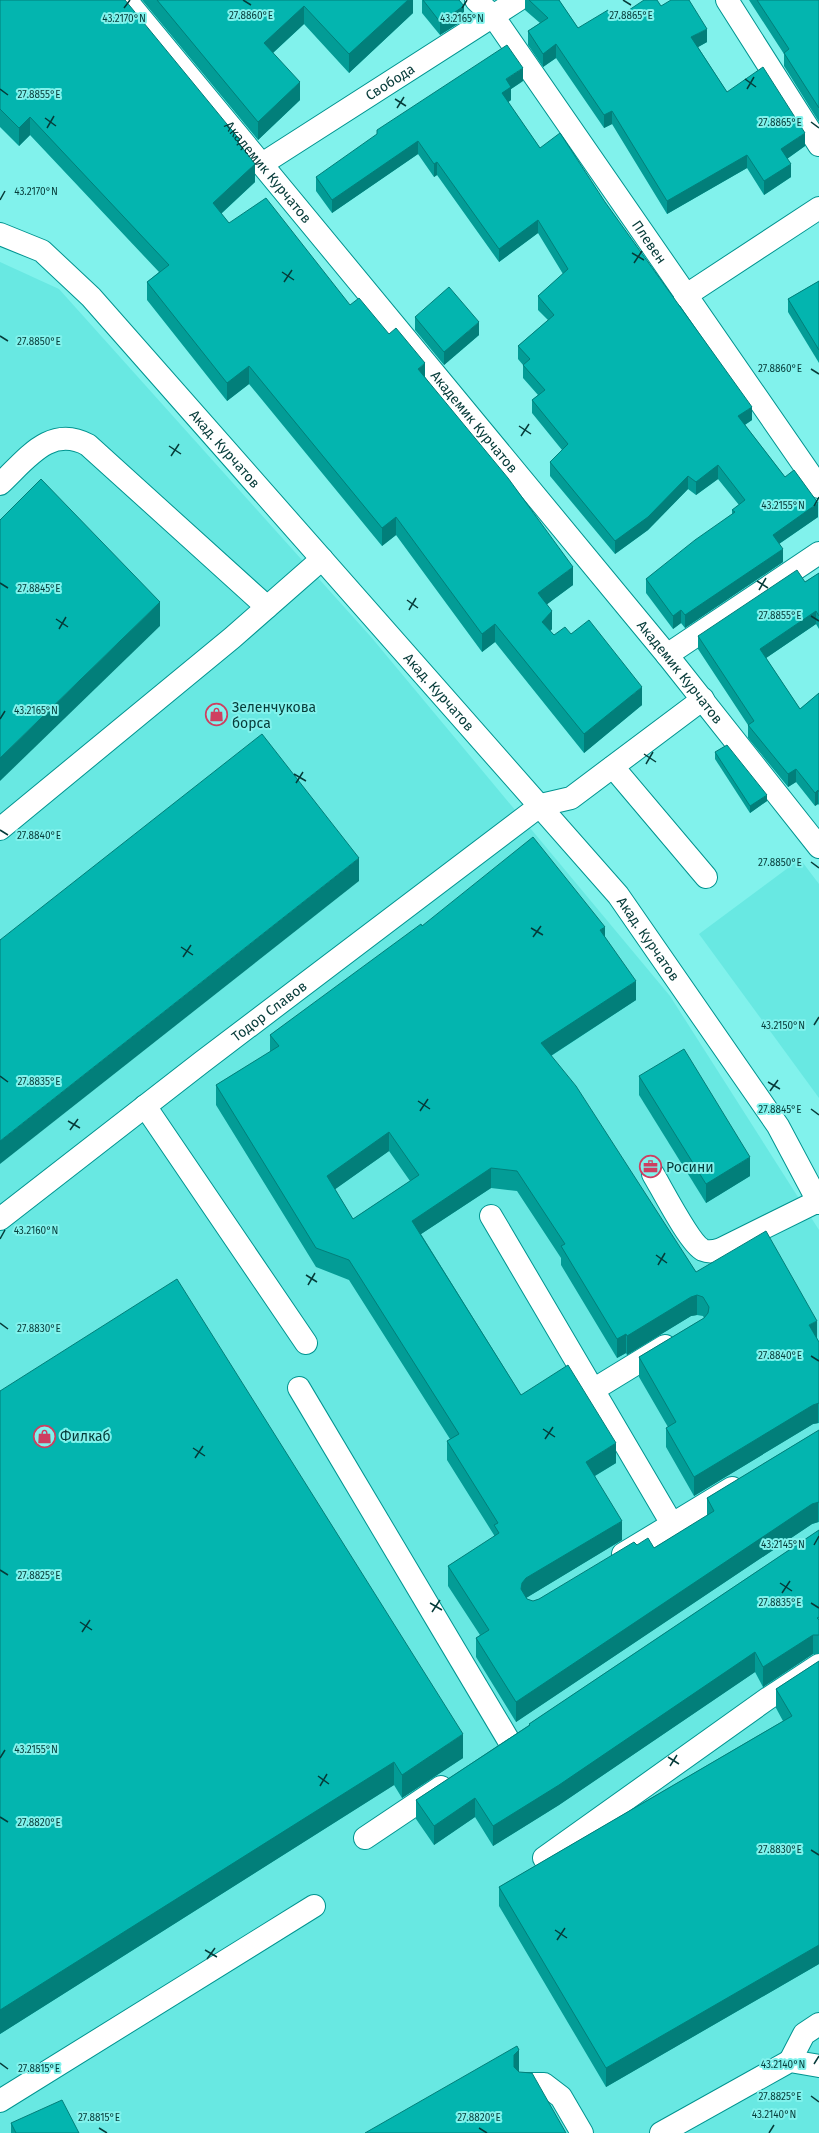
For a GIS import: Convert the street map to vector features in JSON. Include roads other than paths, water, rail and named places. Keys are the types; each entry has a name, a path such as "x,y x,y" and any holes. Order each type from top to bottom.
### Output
{"street":[{"name":"Академик Курчатов","path":"126,0 667,655 819,847"},
{"name":"Плевен","path":"476,0 493,16 685,296 819,487"},
{"name":"Свобода","path":"262,164 518,0"},
{"path":"727,0 819,145"},
{"path":"685,296 819,208"},
{"name":"Акад. Курчатов","path":"0,234 42,251 91,297 622,901 778,1126 818,1202"},
{"path":"0,484 46,442 67,437 78,439 88,445 267,607"},
{"path":"667,655 819,554"},
{"path":"0,829 267,607 322,559"},
{"path":"540,806 571,798 702,699"},
{"path":"613,767 706,877"},
{"name":"Тодор Славов","path":"0,1219 145,1106 540,806"},
{"path":"145,1106 306,1343"},
{"path":"653,1174 693,1241 703,1250 709,1252 721,1249 818,1202"},
{"path":"491,1216 672,1524"},
{"path":"593,1390 684,1335"},
{"path":"299,1388 509,1742"},
{"path":"605,1564 752,1476"},
{"path":"544,1858 767,1699 819,1665"},
{"path":"489,1755 529,1728"},
{"path":"365,1838 456,1776"},
{"path":"0,2101 314,1906"},
{"path":"661,2133 790,2061 804,2034 819,2024"},
{"path":"790,2061 819,2066"},
{"path":"525,2084 544,2084 561,2097 582,2133"}],"place":[{"name":"Зеленчукова борса","path":"217,715"},
{"name":"Росини","path":"651,1167"},
{"name":"Филкаб","path":"44,1436"}]}
